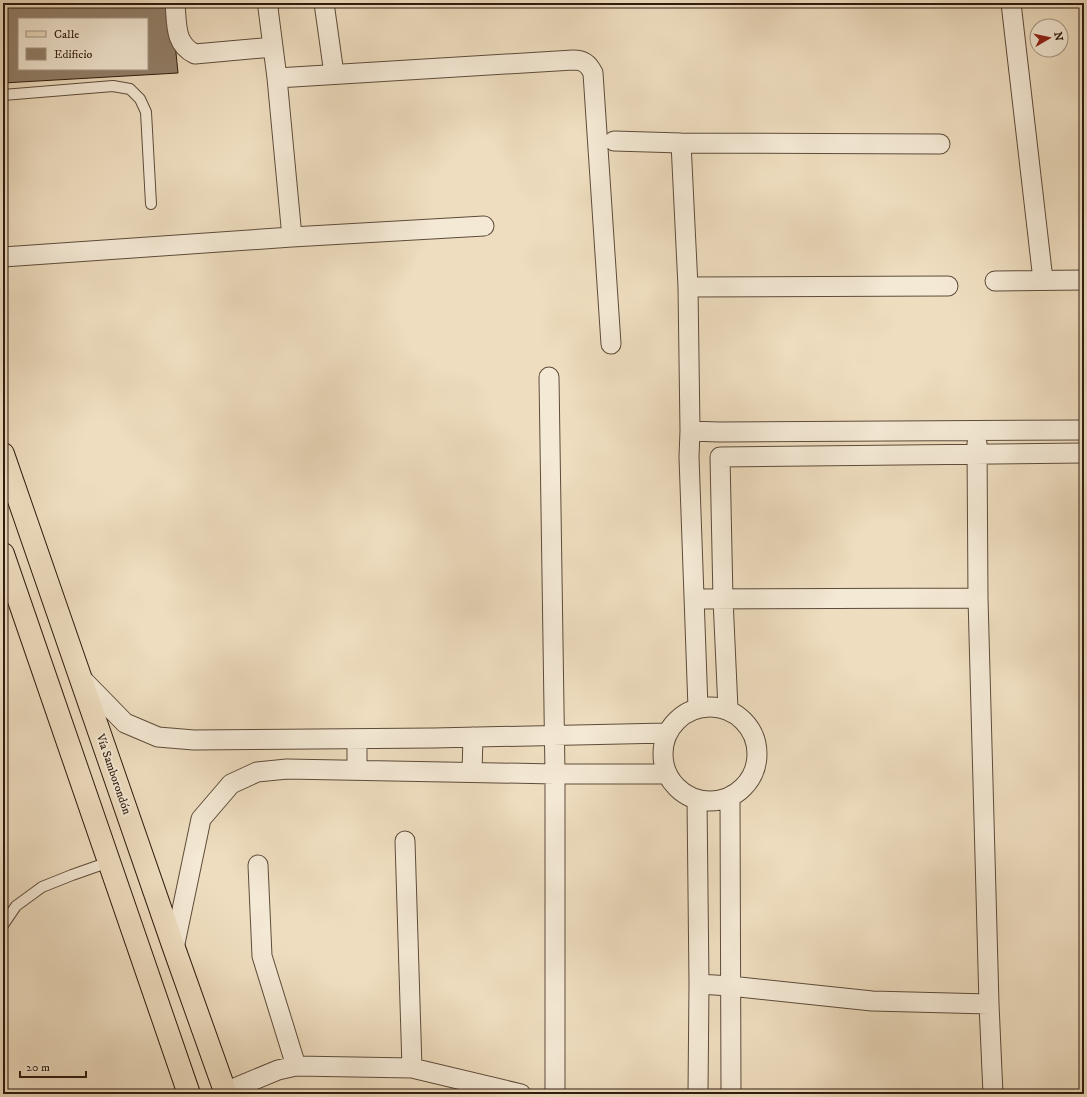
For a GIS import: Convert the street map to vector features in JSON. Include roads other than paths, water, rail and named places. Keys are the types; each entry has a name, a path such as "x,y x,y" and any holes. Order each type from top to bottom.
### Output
{"main road":[{"name":"Vía Samborondón","path":"3,454 225,1093"},
{"path":"3,554 189,1094"}],"street":[{"path":"175,3 178,36 180,42 189,52 195,54 273,47"},
{"path":"270,3 268,8 277,78 292,237"},
{"path":"324,3 334,74"},
{"path":"1011,3 1043,280"},
{"path":"277,78 573,60 580,60 586,63 593,73 611,344"},
{"path":"614,141 681,143 940,144"},
{"path":"681,143 688,287 689,457 698,708"},
{"path":"3,257 292,237 484,226"},
{"path":"995,280 1084,280"},
{"path":"688,287 948,286"},
{"path":"549,377 555,774 555,1094"},
{"path":"690,431 1084,430"},
{"path":"977,431 978,598 992,1094"},
{"path":"719,432 723,599 728,709"},
{"path":"689,457 720,458 1084,453"},
{"path":"694,599 978,598"},
{"path":"81,678 126,723 158,737 194,740 357,739 667,733"},
{"path":"714,706 728,709 747,724 756,742 756,763 748,782 730,798 715,801 697,799 682,791 667,774 663,758 667,733 678,718 698,708 714,706"},
{"path":"472,772 473,737"},
{"path":"286,739 287,769"},
{"path":"357,739 357,770"},
{"path":"174,948 201,819 231,784 257,772 287,769 555,774 667,774"},
{"path":"730,798 731,1094"},
{"path":"697,799 699,984 698,1094"},
{"path":"406,841 412,1068"},
{"path":"258,865 262,956 296,1066"},
{"path":"699,984 872,1001 989,1004"},
{"path":"225,1093 278,1070 296,1066 412,1068 521,1094"}],"lane":[{"path":"3,96 113,86 130,89 140,99 146,112 151,204"},
{"path":"3,925 16,906 42,887 109,862"}]}
